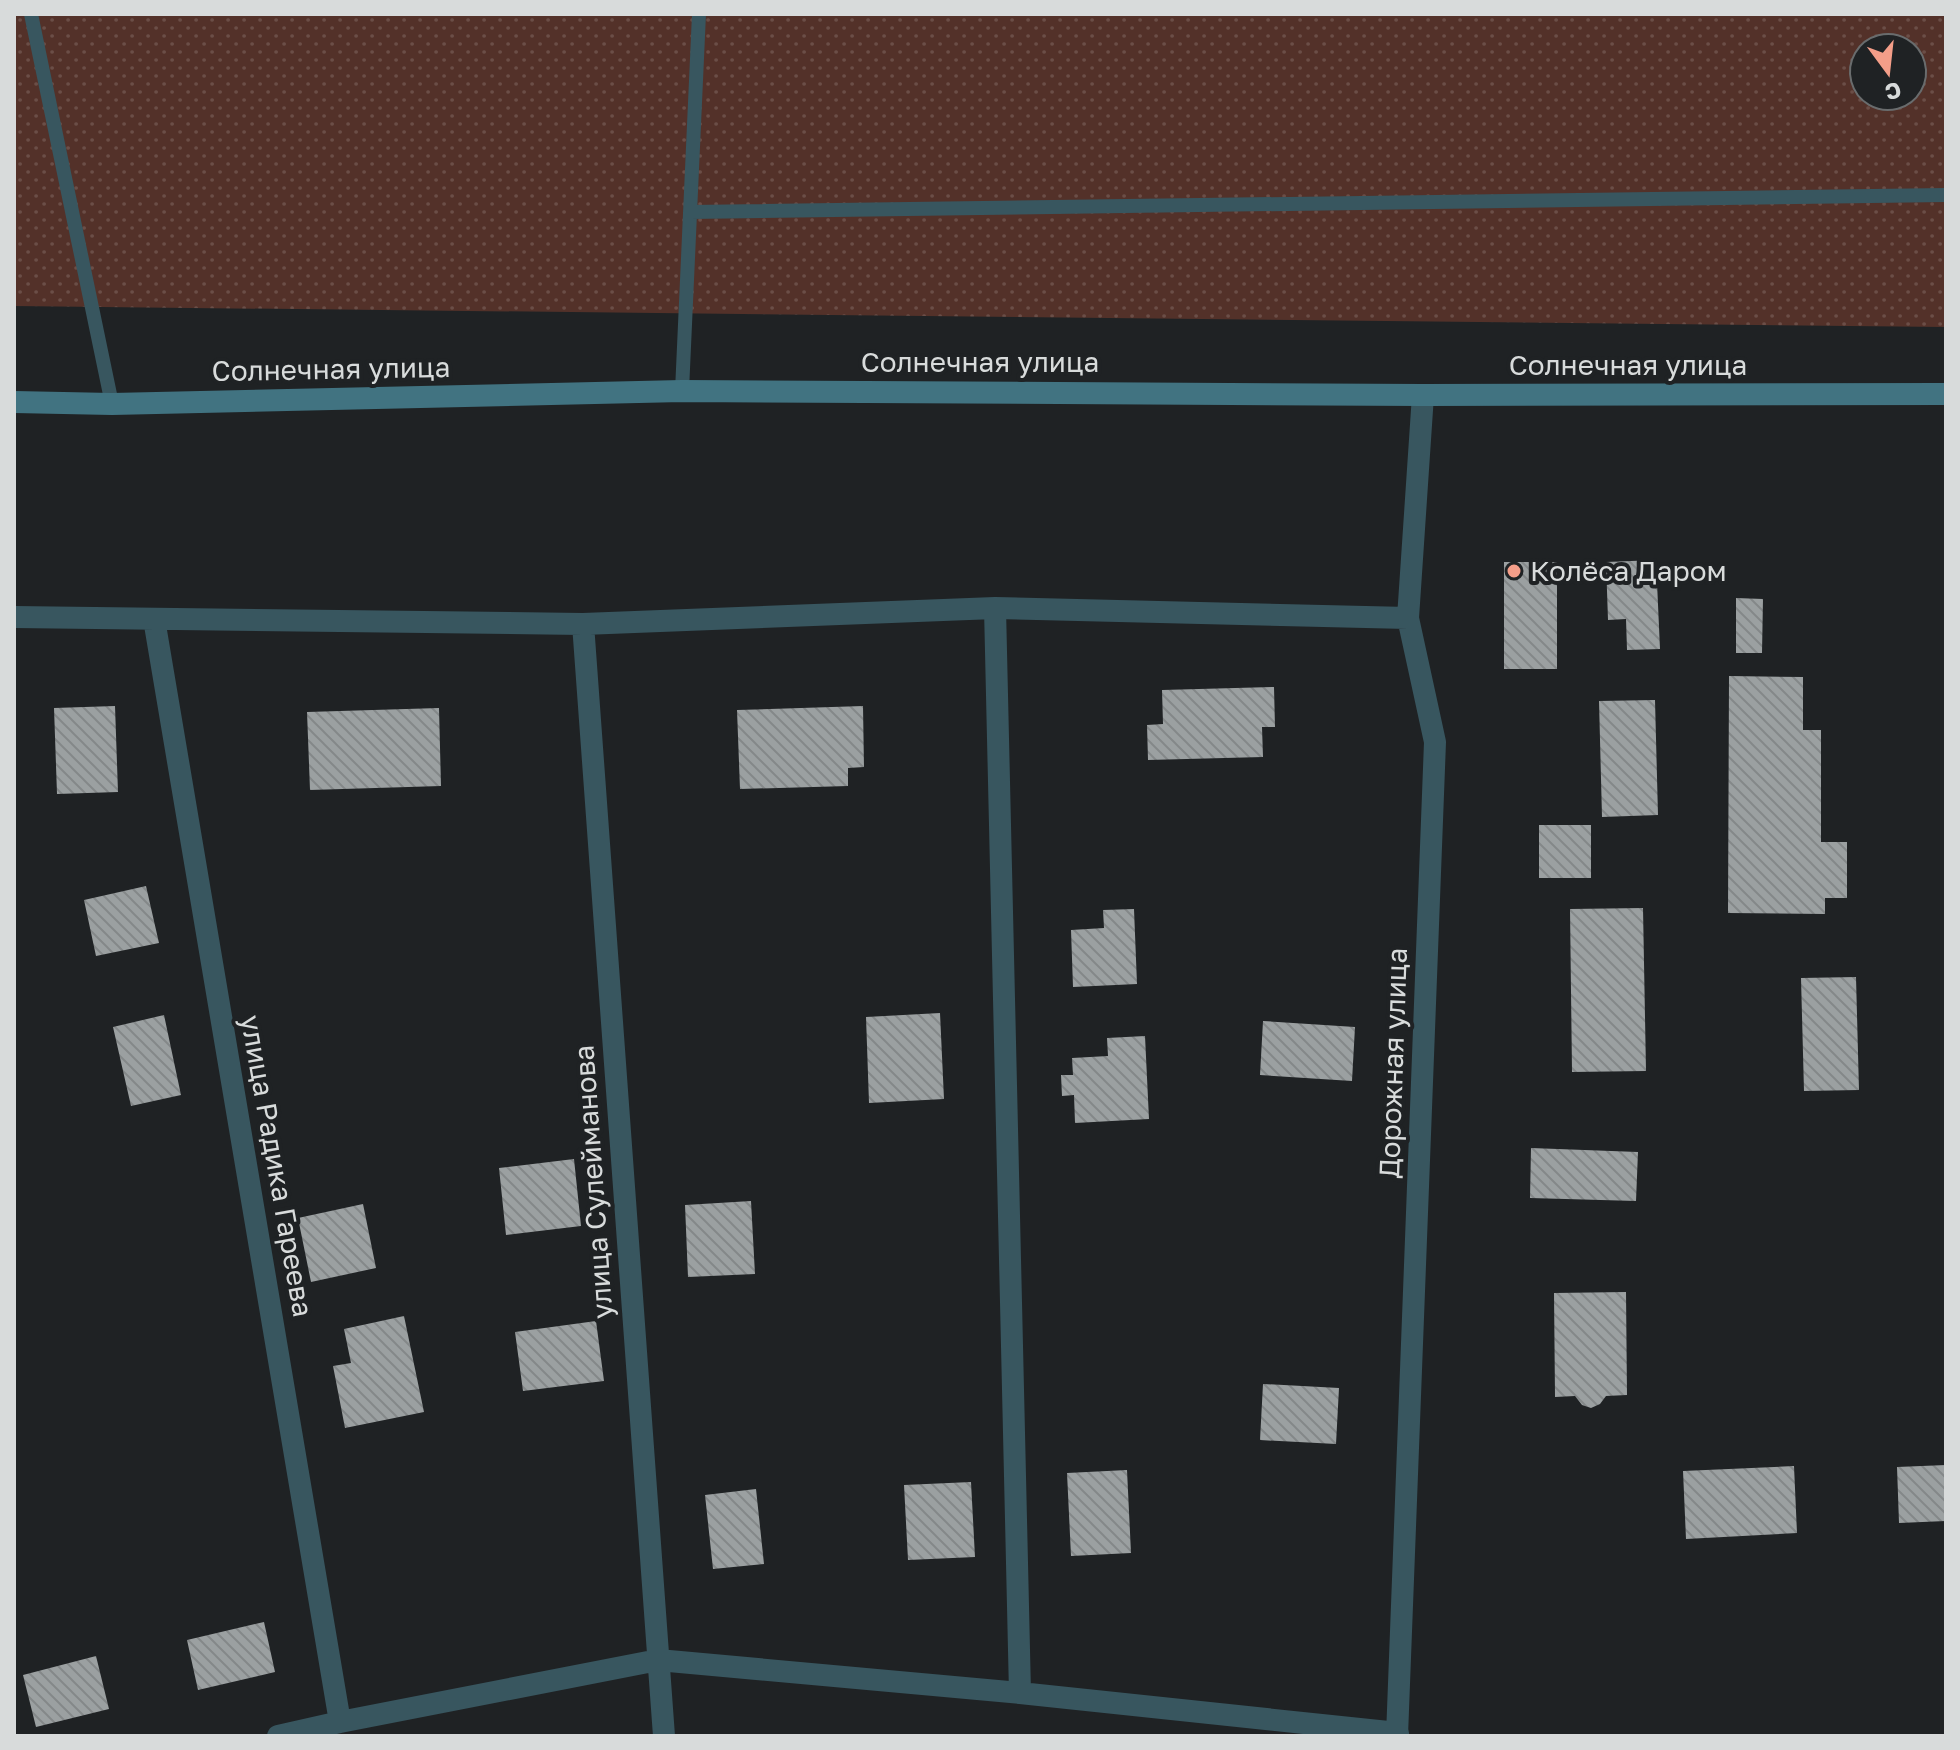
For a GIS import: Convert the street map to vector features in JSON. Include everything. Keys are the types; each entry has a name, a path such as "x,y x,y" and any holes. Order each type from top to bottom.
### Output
{"main road":[{"name":"Солнечная улица","path":"14,402 112,404 682,391 1946,394"}],"street":[{"name":"Дорожная улица","path":"1398,1735 1435,742 1408,618 1423,395"},
{"path":"14,617 583,624 995,608 1408,618"},
{"path":"995,608 1020,1693"},
{"name":"улица Радика Гареева","path":"154,619 340,1722"},
{"name":"улица Сулейманова","path":"583,624 664,1736"},
{"path":"278,1736 658,1660 1020,1693 1398,1735"}],"lane":[{"path":"31,14 112,404"},
{"path":"682,391 699,14"},
{"path":"690,212 1946,195"}],"shaded area":[{"path":"14,14 1946,14 1946,327 14,306"}],"building":[{"path":"1656,560 1660,649 1627,650 1626,619 1608,620 1606,562"},
{"path":"1504,562 1557,562 1557,669 1504,669"},
{"path":"1736,598 1763,599 1762,653 1736,653"},
{"path":"1729,676 1803,677 1803,730 1821,730 1821,842 1847,842 1847,898 1825,898 1825,914 1728,913"},
{"path":"1274,687 1275,727 1262,727 1263,757 1148,760 1147,725 1163,724 1162,690"},
{"path":"1655,700 1658,815 1602,817 1599,701"},
{"path":"115,706 118,792 57,794 54,708"},
{"path":"863,706 864,767 848,768 848,786 740,789 737,710"},
{"path":"439,708 441,786 310,790 307,712"},
{"path":"1539,825 1591,825 1591,878 1539,878"},
{"path":"146,886 159,943 96,956 84,900"},
{"path":"1643,908 1646,1071 1572,1072 1570,909"},
{"path":"1134,909 1137,984 1073,987 1071,930 1104,928 1103,910"},
{"path":"1856,977 1859,1090 1804,1091 1801,978"},
{"path":"940,1013 944,1099 869,1103 866,1017"},
{"path":"164,1015 181,1095 131,1106 113,1027"},
{"path":"1263,1021 1355,1027 1352,1081 1260,1075"},
{"path":"1145,1036 1149,1119 1075,1123 1074,1095 1062,1096 1061,1075 1073,1075 1072,1058 1108,1056 1107,1038"},
{"path":"1531,1148 1638,1152 1636,1201 1530,1198"},
{"path":"574,1159 581,1226 506,1235 499,1168"},
{"path":"751,1201 755,1274 688,1277 685,1205"},
{"path":"363,1204 376,1268 311,1282 298,1218"},
{"path":"1626,1292 1627,1395 1606,1396 1600,1404 1591,1408 1582,1405 1575,1396 1555,1397 1554,1293"},
{"path":"404,1316 424,1412 345,1428 333,1366 351,1363 344,1329"},
{"path":"596,1321 604,1381 523,1391 515,1332"},
{"path":"1263,1384 1339,1388 1336,1444 1260,1440"},
{"path":"1946,1465 1946,1521 1899,1523 1897,1467"},
{"path":"1794,1466 1797,1533 1686,1539 1683,1471"},
{"path":"1127,1470 1131,1553 1071,1556 1067,1473"},
{"path":"971,1482 975,1557 908,1560 904,1485"},
{"path":"756,1489 764,1564 713,1569 705,1495"},
{"path":"264,1622 275,1672 198,1690 187,1640"},
{"path":"96,1656 109,1709 36,1727 23,1675"}],"place":[{"name":"Колёса Даром","path":"1514,571"}]}
